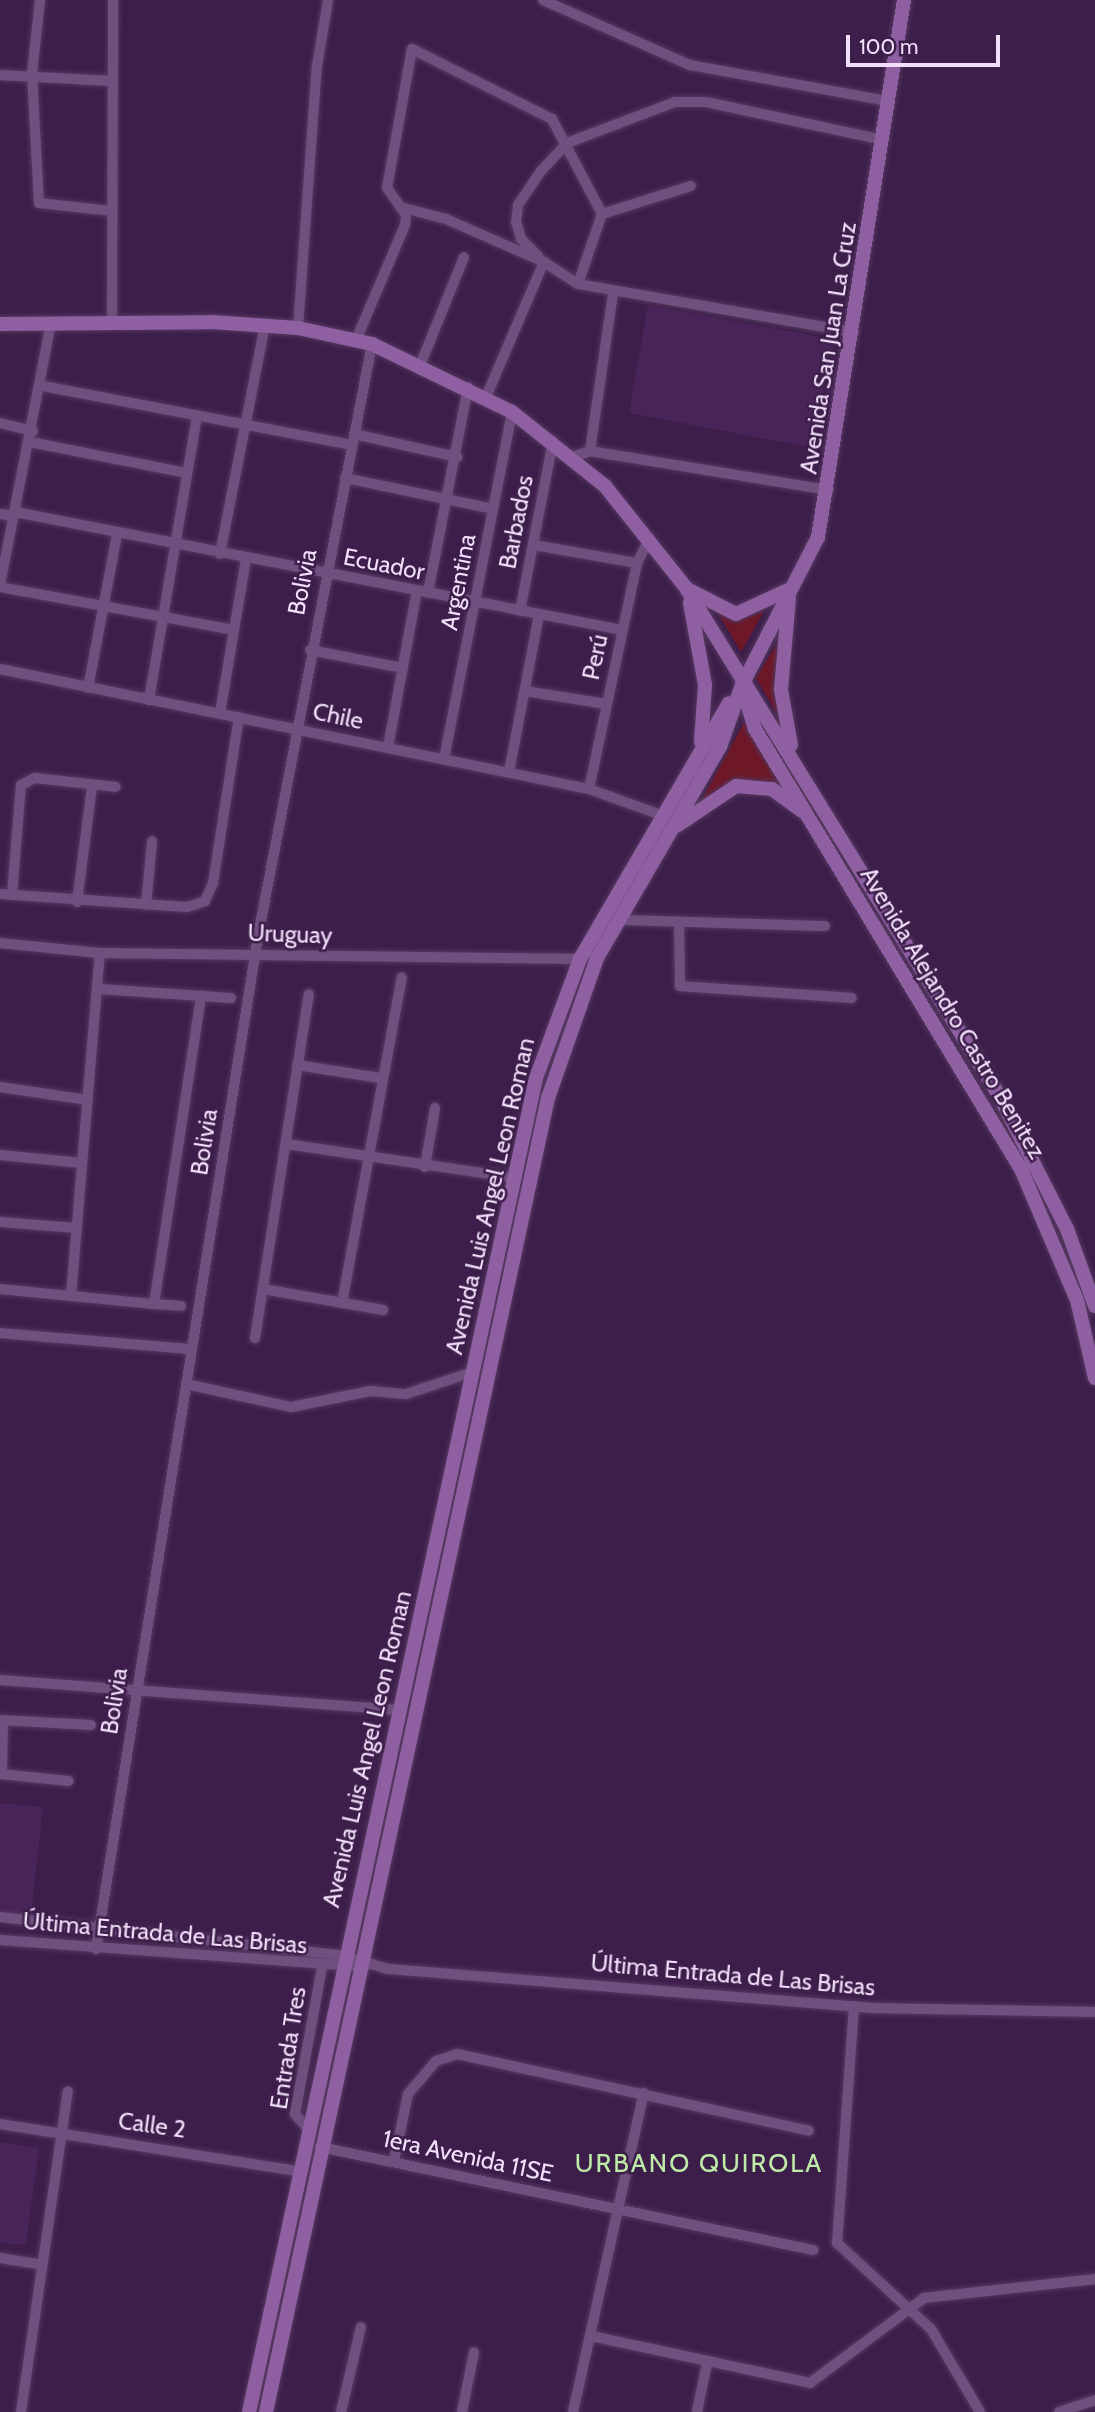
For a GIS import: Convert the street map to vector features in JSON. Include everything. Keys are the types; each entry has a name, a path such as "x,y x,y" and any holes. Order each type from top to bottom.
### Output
{"main road":[{"name":"Avenida San Juan La Cruz","path":"742,685 818,537 830,490 904,0"},
{"name":"Avenida Alejandro Castro Benitez","path":"0,324 50,327 265,325 298,328 356,340 421,363 468,387 512,412 572,457 650,538 686,588 742,685 795,759 1035,1161 1095,1306"},
{"path":"686,588 736,614 749,613 790,589"},
{"path":"686,588 705,685 700,748"},
{"path":"790,589 781,690 795,759"},
{"name":"Avenida Alejandro Castro Benitez","path":"742,685 755,729 1021,1169 1076,1300 1095,1378"},
{"name":"Avenida Luis Angel Leon Roman","path":"266,2412 355,1963 399,1710 536,1078 580,960 664,816 700,748 742,685"},
{"name":"Avenida Luis Angel Leon Roman","path":"249,2412 298,2171 355,1963 556,1065 597,958 677,826 720,747 742,685"},
{"path":"677,826 736,786 756,784 809,817"},
{"path":"488,1299 484,1349 494,1348"},
{"path":"472,1372 487,1376"},
{"path":"467,1396 477,1397 468,1465"}],"street":[{"path":"40,0 33,74 39,203 111,211"},
{"path":"112,325 113,0"},
{"path":"298,328 328,0"},
{"path":"543,0 690,65 888,101"},
{"path":"356,340 405,225 400,207 387,188 393,128 408,57 418,47 552,119 603,214 578,284"},
{"path":"0,75 33,74 112,80"},
{"path":"544,262 521,239 519,205 567,143 688,100 883,140"},
{"path":"603,214 691,186"},
{"path":"400,207 446,219 544,262 578,284 613,294 854,332"},
{"path":"421,363 464,257"},
{"path":"486,397 544,262"},
{"path":"590,451 613,294"},
{"path":"220,554 248,425 265,325"},
{"path":"50,327 43,386 0,586 233,630"},
{"name":"Bolivia","path":"96,1949 256,953 295,728 372,344"},
{"path":"43,386 351,445"},
{"path":"388,747 403,668 457,457 468,387"},
{"name":"Argentina","path":"444,759 512,412"},
{"path":"149,699 172,544 197,416"},
{"path":"0,424 33,431"},
{"path":"354,434 457,457"},
{"name":"Barbados","path":"520,611 553,441"},
{"path":"30,442 186,473"},
{"path":"572,457 590,451 830,490"},
{"path":"345,478 493,509"},
{"name":"Ecuador","path":"0,514 14,514 622,630"},
{"path":"88,688 117,534"},
{"name":"Perú","path":"589,789 637,562 650,538"},
{"path":"534,545 637,562"},
{"path":"220,713 246,559"},
{"path":"509,772 539,615"},
{"path":"310,650 403,668"},
{"name":"Chile","path":"0,669 589,789 664,816"},
{"path":"525,691 606,704"},
{"path":"0,894 77,902 196,906 211,892 239,717"},
{"path":"12,894 21,785 35,778 92,787 116,787"},
{"path":"77,902 92,787"},
{"path":"146,905 152,841"},
{"path":"620,920 825,926"},
{"path":"679,922 680,986 852,998"},
{"name":"Uruguay","path":"0,943 100,953 256,953 580,960"},
{"path":"71,1296 100,953"},
{"path":"342,1303 380,1078 402,977"},
{"path":"97,989 231,998"},
{"path":"255,1338 309,994"},
{"path":"154,1304 201,996"},
{"path":"297,1065 380,1078"},
{"path":"0,1087 88,1100"},
{"path":"425,1167 435,1108"},
{"path":"286,1144 425,1167 514,1178"},
{"path":"0,1155 82,1163"},
{"path":"0,1222 77,1228"},
{"path":"0,1289 181,1306"},
{"path":"263,1289 383,1310"},
{"path":"0,1333 192,1349"},
{"path":"186,1384 290,1407 370,1391 406,1394 472,1372"},
{"path":"0,1680 138,1686 399,1710"},
{"path":"69,1781 1,1774 1,1720 91,1725"},
{"name":"Última Entrada de Las Brisas","path":"0,1917 355,1963 854,2006 1095,2012"},
{"name":"Última Entrada de Las Brisas","path":"0,1940 323,1968 355,1963"},
{"name":"Entrada Tres","path":"308,2129 295,2114 323,1968"},
{"path":"854,2006 834,2231 845,2255 910,2305 958,2365 980,2412"},
{"path":"394,2161 408,2094 436,2061 457,2054 809,2131"},
{"path":"21,2412 39,2264 68,2091"},
{"path":"573,2412 644,2093"},
{"name":"Calle 2","path":"0,2124 298,2171"},
{"name":"1era Avenida 11SE","path":"320,2147 813,2250"},
{"path":"0,2258 39,2264"},
{"path":"591,2336 810,2383 910,2305 938,2295 1095,2279"},
{"path":"341,2412 361,2327"},
{"path":"462,2412 474,2352"},
{"path":"697,2412 707,2363"},
{"path":"1059,2412 1095,2400"}],"shaded area":[{"path":"648,305 848,342 830,451 629,413"},
{"path":"715,608 740,620 764,611 741,652"},
{"path":"781,637 781,721 756,678"},
{"path":"745,721 791,795 730,784 701,801"},
{"path":"0,1803 43,1807 31,1916 0,1913"},
{"path":"0,2142 39,2148 26,2245 0,2243"}],"district":[{"name":"URBANO QUIROLA","path":"699,2164"}]}
